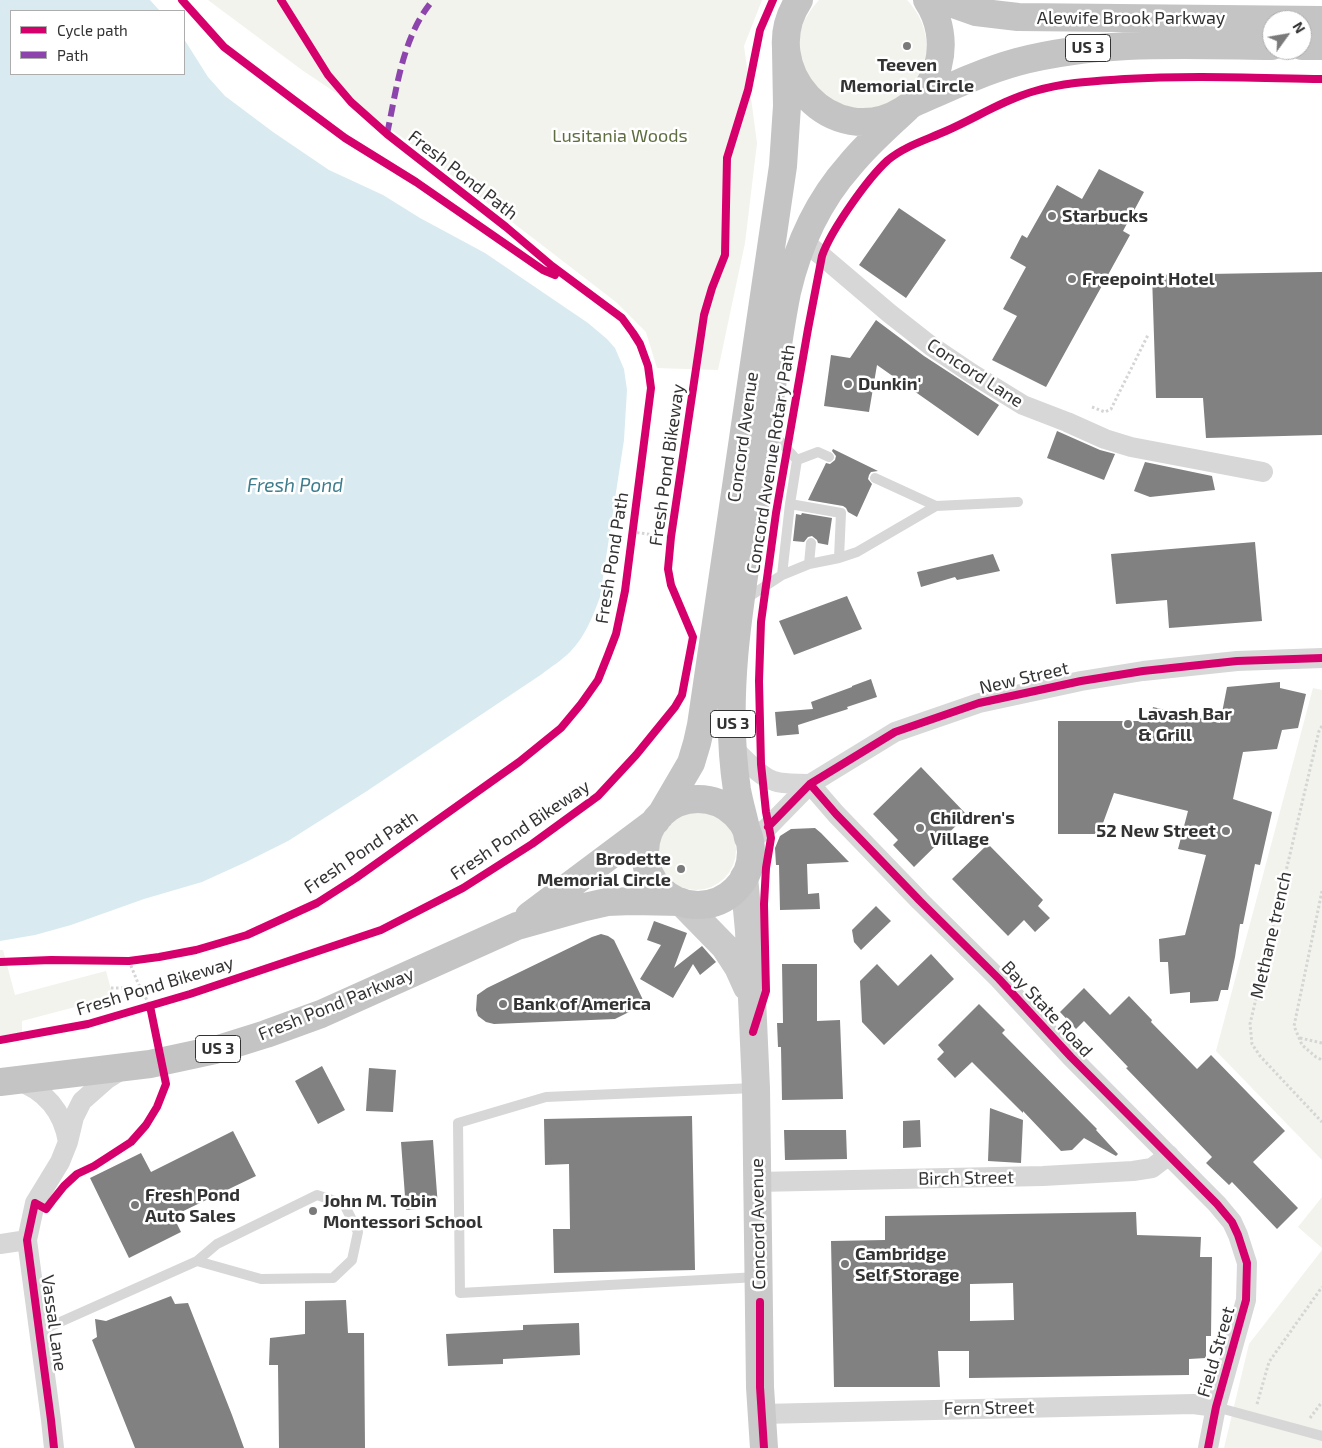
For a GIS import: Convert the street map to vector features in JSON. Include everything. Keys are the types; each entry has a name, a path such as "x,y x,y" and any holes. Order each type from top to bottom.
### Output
{"highway":[{"name":"US 3","path":"786,50 787,27 799,0"},
{"path":"911,105 925,91 934,77 940,53 940,36 937,20 927,0"},
{"name":"Alewife Brook Parkway","path":"942,0 976,12 1002,16 1161,14 1322,20"},
{"name":"Alewife Brook Parkway","path":"786,50 789,66 799,88 810,100 830,114 853,121 870,122 886,118 987,72 1068,51 1120,45 1262,46"},
{"name":"Concord Avenue","path":"658,818 691,763 698,743 701,725 782,174 787,114 786,50"},
{"name":"Concord Avenue","path":"749,840 737,790 734,748 734,666 741,601 784,310 792,274 803,241 824,200 858,156 911,105"},
{"path":"682,902 660,890 648,868 645,856 646,843 649,831 658,818 671,807 684,802 697,800 710,802 723,807 734,815 743,826 749,840"},
{"name":"Fresh Pond Parkway","path":"517,926 658,818"},
{"name":"US 3","path":"682,902 700,905 718,901 733,892 744,877 750,862 749,840"},
{"name":"Fresh Pond Parkway","path":"8,1081 126,1068 191,1056 281,1029 344,1004 517,926 607,902 682,902"}],"main road":[{"name":"Concord Avenue","path":"744,877 756,1088 760,1387 764,1448"},
{"name":"Concord Avenue","path":"682,902 718,938 732,956 752,1000"}],"street":[{"name":"Concord Lane","path":"803,241 889,314 931,346 1023,406 1131,448 1263,472"},
{"name":"New Street","path":"749,840 768,826 810,784 895,732 979,703 1074,682 1143,671 1237,660 1322,658"},
{"path":"734,748 772,781 810,784"},
{"name":"Bay State Road","path":"810,784 836,814 999,979 1071,1057 1217,1204 1232,1222 1247,1263"},
{"name":"Vassal Lane","path":"54,1448 52,1420 27,1240 35,1203 60,1162 68,1142 74,1117 82,1101 107,1079 126,1068"},
{"path":"8,1081 34,1088 49,1100 64,1124 68,1142"},
{"name":"Birch Street","path":"757,1182 1043,1176 1133,1171 1152,1168 1169,1155"},
{"path":"0,1244 27,1240"},
{"name":"Field Street","path":"1208,1448 1216,1407 1246,1300 1247,1263"},
{"name":"Fern Street","path":"762,1414 1193,1404 1216,1407"}],"lane":[{"path":"767,427 797,460"},
{"path":"797,460 818,452 829,457"},
{"path":"782,575 797,460"},
{"path":"875,478 936,506"},
{"path":"741,601 782,575 809,564 840,558 857,552 936,506 1018,502"},
{"path":"790,504 814,512 841,512 840,558"},
{"path":"809,564 811,543"},
{"path":"756,1088 546,1097 458,1123 460,1293 759,1277"},
{"path":"40,1331 197,1262 218,1244 317,1195 344,1204 358,1232 352,1260 333,1278 261,1279 197,1262"},
{"path":"1216,1407 1322,1436"}],"path":[{"path":"1092,407 1105,412 1111,408 1148,336"},
{"path":"632,532 670,541"},
{"path":"1322,891 1294,1026 1302,1045 1322,1060"},
{"path":"120,961 139,960"},
{"path":"130,961 138,984 150,1006"},
{"path":"111,988 128,988 143,991"},
{"path":"1300,1038 1322,1043"},
{"path":"1257,1404 1269,1362 1322,1287"},
{"path":"1307,1422 1322,1402"}],"green space":[{"name":"Lusitania Woods","path":"208,0 762,0 744,46 757,143 745,243 718,370 657,368 646,332 616,302 403,138 302,70"},
{"path":"819,0 907,0 921,20 926,43 923,65 916,80 909,88 888,103 865,108 850,107 836,102 824,94 806,72 801,59 799,44 801,29 808,14"},
{"path":"1313,688 1322,690 1322,1160 1216,1051"},
{"path":"696,810 711,813 724,822 733,835 736,850 733,865 724,878 711,887 696,890 681,887 668,878 659,865 656,850 659,835 668,822 681,813"},
{"path":"0,950 3,950 15,995 106,971 113,997 22,1021 22,1036 0,1040"},
{"path":"1322,1197 1322,1248 1298,1227"},
{"path":"1322,1250 1322,1448 1224,1448 1249,1344"}],"water":[{"name":"Fresh Pond","path":"0,0 150,0 159,10 10,10 10,75 185,75 185,41 208,77 225,96 273,132 329,170 383,195 420,218 485,253 588,323 615,348 624,369 627,390 624,440 600,597 584,633 567,655 542,674 367,791 288,841 202,882 144,899 71,925 35,935 0,941"}],"building":[{"name":"Freepoint Hotel","path":"1099,169 1144,192 1123,231 1130,235 1046,387 992,360 1017,316 1003,309 1026,267 1010,258 1022,235 1027,238 1057,185 1082,199"},
{"path":"899,208 946,240 906,298 859,265"},
{"path":"1322,272 1322,435 1206,438 1203,398 1156,398 1152,275"},
{"path":"876,320 924,356 999,405 978,436 877,365 869,412 824,406 831,355 850,358"},
{"path":"1057,431 1100,450 1115,454 1104,480 1047,458"},
{"path":"833,449 878,471 871,472 869,475 868,479 872,484 857,517 848,512 843,506 808,500 826,463 830,464 835,460 836,456 832,451"},
{"path":"1145,462 1212,476 1215,490 1150,497 1134,491"},
{"path":"802,513 832,518 828,545 818,543 812,536 808,537 804,542 793,541 796,514 801,515"},
{"path":"1255,542 1262,621 1169,628 1167,600 1116,604 1111,554"},
{"path":"993,554 1000,571 957,580 955,577 921,587 917,572"},
{"path":"847,596 862,629 794,655 779,621"},
{"path":"871,679 877,697 847,707 848,709 798,725 799,734 777,736 775,712 813,709 811,702"},
{"path":"1280,682 1280,688 1306,694 1298,728 1282,730 1277,749 1243,752 1233,799 1272,812 1260,865 1255,864 1243,924 1240,924 1228,990 1221,990 1218,1001 1190,1003 1190,992 1170,994 1168,962 1160,962 1159,939 1185,935 1206,855 1178,849 1188,811 1114,793 1099,834 1058,834 1058,721 1150,721 1153,707 1220,723 1227,687"},
{"name":"Children's Village","path":"921,767 967,815 914,867 893,845 898,840 873,814"},
{"path":"815,828 849,862 807,864 808,894 819,893 820,909 780,910 779,865 776,865 775,848 780,836 791,829"},
{"path":"988,844 1043,900 1038,906 1050,918 1035,932 1024,920 1008,936 952,879"},
{"path":"876,906 891,921 861,950 854,942 852,930"},
{"path":"654,921 687,933 674,968 702,946 716,962 700,975 693,964 673,998 640,979 661,945 647,940"},
{"path":"601,934 614,940 645,1004 615,1019 494,1024 486,1022 478,1016 476,1010 477,995 487,988"},
{"path":"931,954 954,979 884,1045 862,1022 860,981 877,964 898,986"},
{"path":"782,964 817,964 817,1021 840,1020 843,1099 782,1100 781,1047 778,1047 777,1023 783,1023"},
{"path":"1084,988 1110,1015 1129,996 1152,1020 1151,1022 1197,1069 1211,1055 1285,1131 1253,1162 1298,1208 1277,1229 1232,1182 1229,1185 1206,1163 1212,1157 1126,1068 1128,1067 1084,1021 1076,1029 1060,1012"},
{"path":"979,1004 1005,1030 1002,1033 1097,1129 1118,1154 1116,1156 1084,1138 1072,1150 1061,1151 972,1062 955,1078 937,1059 944,1052 938,1045"},
{"path":"322,1066 345,1110 318,1124 295,1081"},
{"path":"369,1068 396,1070 393,1112 366,1111"},
{"path":"990,1108 1023,1120 1021,1163 988,1161"},
{"path":"692,1116 695,1270 554,1273 553,1229 570,1229 569,1164 545,1165 544,1119"},
{"path":"920,1120 921,1147 903,1148 903,1121"},
{"path":"784,1130 846,1130 847,1159 785,1160"},
{"path":"233,1131 256,1176 173,1216 181,1232 129,1258 90,1178 141,1153 151,1172"},
{"path":"433,1140 438,1207 406,1210 401,1142"},
{"path":"1136,1212 1137,1235 1201,1237 1200,1257 1212,1257 1211,1336 1206,1336 1206,1358 1189,1359 1189,1375 969,1378 969,1351 938,1351 940,1387 834,1387 831,1241 885,1240 885,1216","holes":["1013,1283 1014,1320 970,1321 970,1284"]},
{"path":"171,1296 175,1304 188,1303 244,1448 135,1448 92,1340 97,1337 95,1319 106,1321"},
{"path":"346,1300 348,1333 364,1333 365,1448 279,1448 278,1365 269,1365 270,1338 305,1334 305,1301"},
{"path":"579,1323 580,1355 503,1359 503,1364 448,1366 446,1334 523,1330 523,1325"}],"marked path":[{"path":"387,134 407,47 414,30 433,0"}],"cycle path":[{"path":"182,0 224,47 345,138 416,182 543,270 555,275"},
{"name":"Fresh Pond Path","path":"0,962 51,960 129,961 159,957 196,950 247,935 317,903 356,878 519,762 561,728 598,680 616,634 625,591 651,388 648,366 640,344 622,318 552,266 506,227 387,134 351,102 328,75 281,0"},
{"name":"Fresh Pond Bikeway","path":"0,1040 88,1024 190,994 381,930 463,888 532,844 598,796 636,755 675,707 682,695 693,637 671,585 668,569 671,537 704,315 725,255 727,158 748,90 760,30 773,0"},
{"name":"Concord Avenue Rotary Path","path":"753,1032 766,991 764,904 766,868 771,838 761,764 759,681 761,622 776,513 808,329 822,256 833,233 871,179 895,155 1001,104 1035,91 1080,82 1102,80 1174,77 1322,79"},
{"path":"768,827 810,784 895,732 979,703 1081,681 1143,671 1237,661 1322,658"},
{"path":"810,784 836,814 999,979 1071,1057 1217,1204 1232,1222 1247,1263 1246,1300 1216,1407 1208,1448"},
{"name":"Fresh Pond Bikeway","path":"54,1448 27,1240 35,1203 46,1209 64,1186 77,1174 94,1166 131,1142 146,1125 157,1107 166,1084 150,1006"},
{"path":"760,1302 760,1387 764,1448"}],"place":[{"name":"Teeven Memorial Circle","path":"907,46"},
{"name":"Starbucks","path":"1052,216"},
{"name":"Freepoint Hotel","path":"1072,279"},
{"name":"Dunkin'","path":"848,384"},
{"name":"Lavash Bar & Grill","path":"1128,724"},
{"name":"Children's Village","path":"920,828"},
{"name":"52 New Street","path":"1226,831"},
{"name":"Brodette Memorial Circle","path":"681,869"},
{"name":"Bank of America","path":"503,1004"},
{"name":"Fresh Pond Auto Sales","path":"135,1205"},
{"name":"John M. Tobin Montessori School","path":"313,1211"},
{"name":"Cambridge Self Storage","path":"845,1264"}]}
